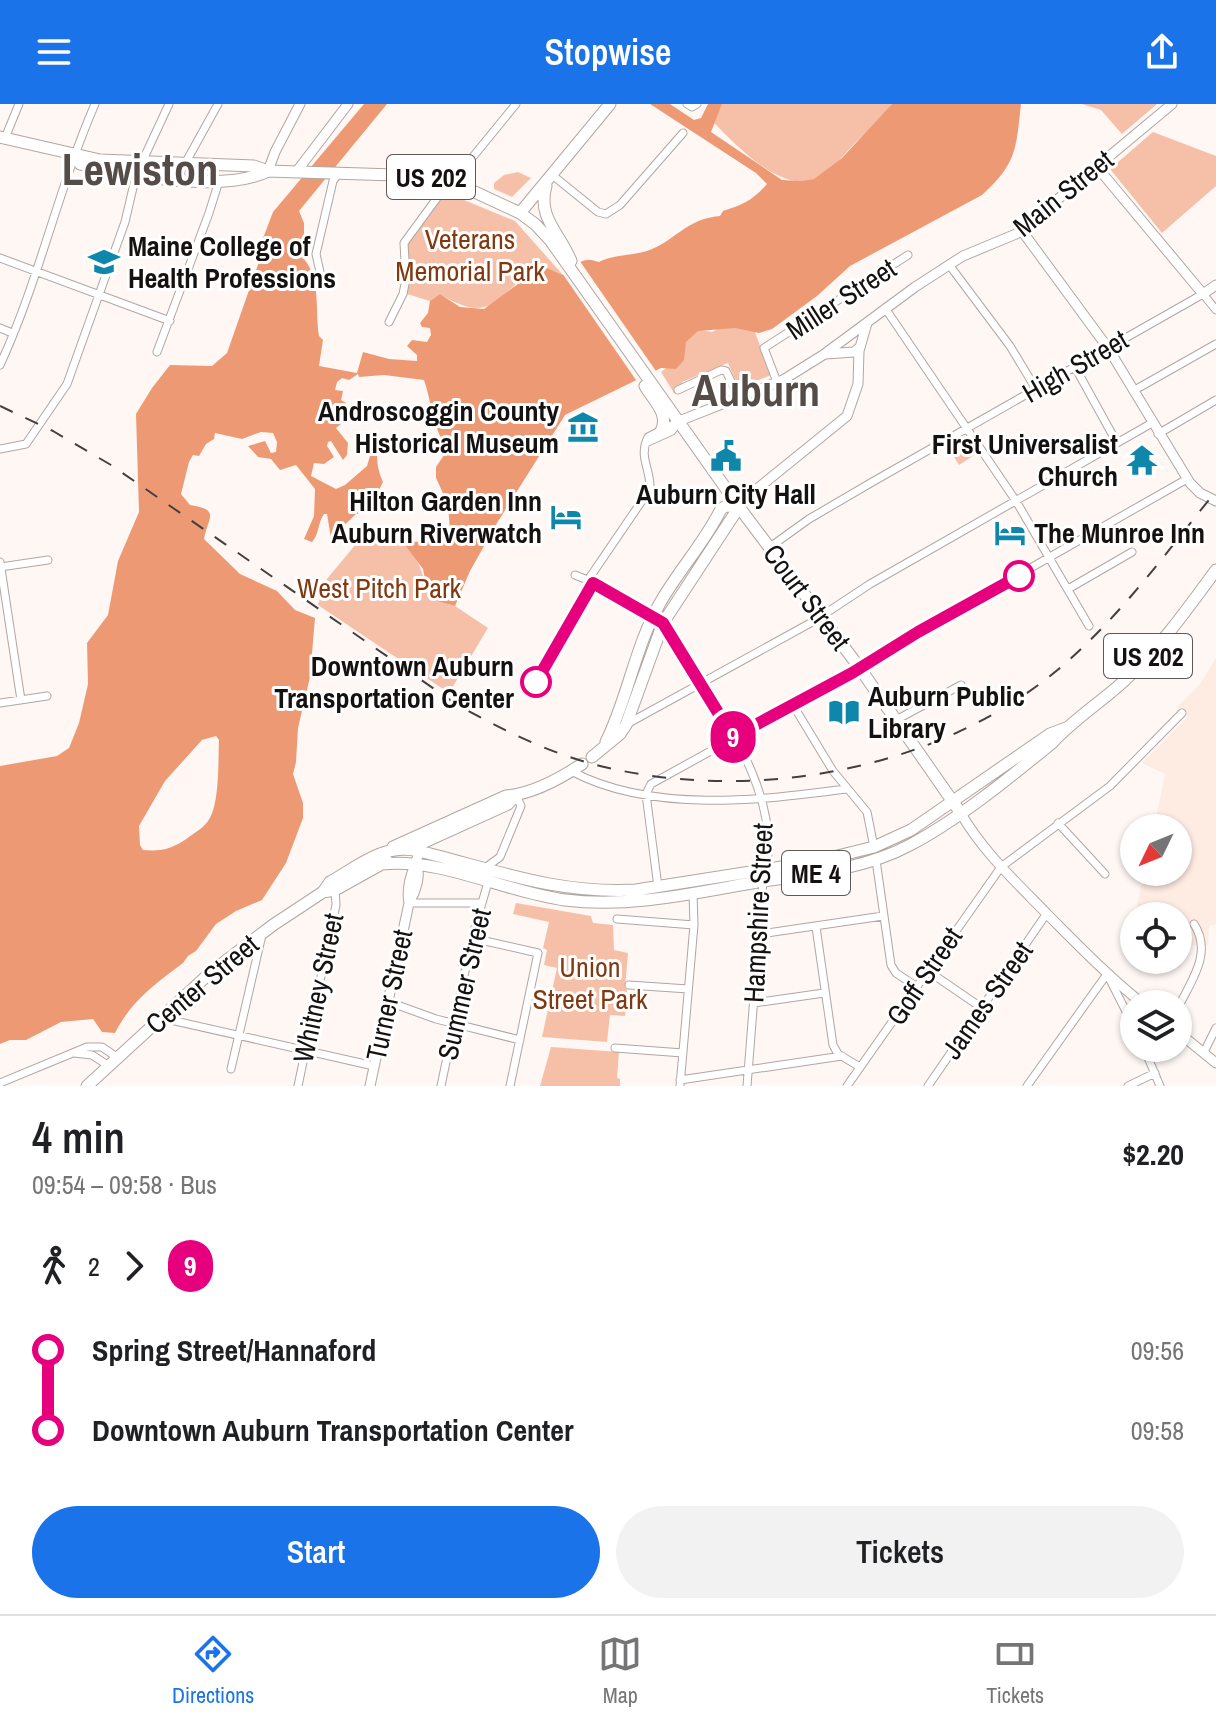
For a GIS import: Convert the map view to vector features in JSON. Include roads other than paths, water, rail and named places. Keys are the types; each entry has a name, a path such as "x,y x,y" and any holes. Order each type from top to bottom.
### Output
{"highway":[{"path":"520,213 610,104"},
{"name":"US 202","path":"1,138 136,175 176,180 254,179 268,171"},
{"name":"US 202","path":"73,158 254,166 268,171 426,176 449,180 520,213 562,251"},
{"path":"551,174 544,193 543,209 562,251"},
{"name":"Court Street","path":"562,251 577,278 636,361 651,389 679,421 957,807"},
{"path":"651,389 663,415 661,431"},
{"path":"716,475 721,509"},
{"path":"592,757 620,734 626,725 658,620 659,604 721,509 726,506 739,507"},
{"path":"604,746 658,620 739,507"},
{"name":"US 202","path":"957,807 1034,758 1113,691 1147,658 1216,570"},
{"path":"382,864 419,843 508,804 516,795 577,768"},
{"name":"ME 4","path":"416,864 581,902 765,875 909,845 957,807"},
{"path":"385,851 419,843"},
{"name":"ME 4","path":"419,843 483,868 560,888 693,893 765,875"},
{"name":"Center Street","path":"329,891 330,882 385,851 419,843"},
{"name":"Center Street","path":"87,1086 210,973 262,933 329,891 382,864 416,864"}],"main road":[{"path":"268,171 300,104"},
{"path":"301,171 348,104"},
{"name":"Main Street","path":"679,421 777,382 823,355 885,308 974,250 1009,239 1022,231 1172,104"},
{"path":"1097,167 1203,294"},
{"path":"1022,231 1108,348 1187,479 1200,493 1216,501"},
{"name":"High Street","path":"1203,294 1216,285"},
{"path":"739,507 747,497 847,416 858,384 860,347 867,323"},
{"path":"850,335 860,347"},
{"name":"Main Street","path":"823,355 854,352 860,347"},
{"name":"Court Street","path":"957,807 973,834 1001,867 1127,990"},
{"name":"Turner Street","path":"370,1086 409,903 414,896 419,843"},
{"path":"1192,1043 1216,1063"}],"street":[{"path":"1,138 19,104"},
{"path":"0,365 95,104"},
{"path":"0,449 26,444 67,384 125,222 136,175 169,104"},
{"path":"176,180 218,104"},
{"path":"389,322 403,294 406,279 404,243 437,198 443,184 467,164 516,104"},
{"path":"551,174 601,214 620,206 683,133"},
{"path":"322,281 316,254 337,173"},
{"path":"157,352 219,181"},
{"name":"Miller Street","path":"777,382 764,348 908,255"},
{"path":"0,258 170,321"},
{"path":"950,266 1010,346 1036,389"},
{"path":"1203,294 1216,310"},
{"name":"High Street","path":"770,547 809,519 1203,294"},
{"path":"885,308 1016,501 1089,626"},
{"path":"0,328 12,333"},
{"path":"1133,391 1216,344"},
{"path":"1075,367 1117,443"},
{"path":"678,390 721,370 726,371 738,396"},
{"path":"1158,434 1216,400"},
{"path":"588,580 650,489 650,477 642,454 648,437 679,421"},
{"path":"646,442 672,431 679,421"},
{"path":"626,725 1152,423"},
{"path":"659,892 646,794 651,784 1187,479"},
{"path":"1068,589 1132,552"},
{"path":"21,700 0,565 48,560"},
{"path":"575,575 658,620"},
{"name":"Hampshire Street","path":"658,620 701,682 733,737 751,772 767,824 747,1086"},
{"path":"896,720 961,685"},
{"path":"0,703 47,696"},
{"path":"793,705 833,771 867,812 892,968 917,987"},
{"name":"Goff Street","path":"847,1086 1001,867 1110,786 1182,713"},
{"path":"577,768 597,782 646,794 761,800 847,789"},
{"path":"483,868 500,857 521,806 516,795"},
{"path":"1058,823 1105,874"},
{"path":"500,857 512,876"},
{"name":"Summer Street","path":"441,1086 472,938 488,882"},
{"name":"Whitney Street","path":"298,1086 336,905 329,891"},
{"path":"693,893 694,925 680,1083 842,1056"},
{"path":"409,903 482,903"},
{"name":"James Street","path":"928,1086 1047,913"},
{"path":"760,934 883,916"},
{"path":"617,919 694,925"},
{"path":"1186,990 1203,948 1194,924"},
{"path":"816,927 833,1045 842,1056 860,1067"},
{"path":"231,1069 262,933"},
{"path":"472,938 538,953 510,1086"},
{"path":"928,971 982,1008"},
{"path":"1027,1086 1107,974 1120,999"},
{"path":"629,985 688,989"},
{"path":"754,1003 824,993"},
{"path":"389,1002 454,1024 520,1040"},
{"path":"160,1017 374,1066"},
{"path":"1204,1052 1216,1028"},
{"path":"0,1083 87,1047 109,1050 113,1062"},
{"path":"615,1048 683,1053"},
{"path":"74,1053 113,1062"},
{"path":"1150,1062 1160,1086"},
{"path":"1128,1086 1155,1073"}],"railway":[{"path":"0,406 53,431 111,465 456,704 544,748 600,766 658,777 718,781 778,779 838,770 897,755 954,734 1007,706 1078,652 1140,586 1216,491"}],"place":[{"name":"Maine College of Health Professions","path":"104,262"},
{"name":"Androscoggin County Historical Museum","path":"583,427"},
{"name":"Auburn City Hall","path":"726,456"},
{"name":"First Universalist Church","path":"1142,460"},
{"name":"Hilton Garden Inn Auburn Riverwatch","path":"566,517"},
{"name":"The Munroe Inn","path":"1010,533"},
{"name":"Downtown Auburn Transportation Center","path":"536,682"},
{"name":"Auburn Public Library","path":"844,712"}],"district":[{"name":"Lewiston","path":"140,169"},
{"name":"Auburn","path":"756,390"}],"park label":[{"name":"Veterans Memorial Park","path":"470,255"},
{"name":"West Pitch Park","path":"379,588"},
{"name":"Union Street Park","path":"590,983"}]}
